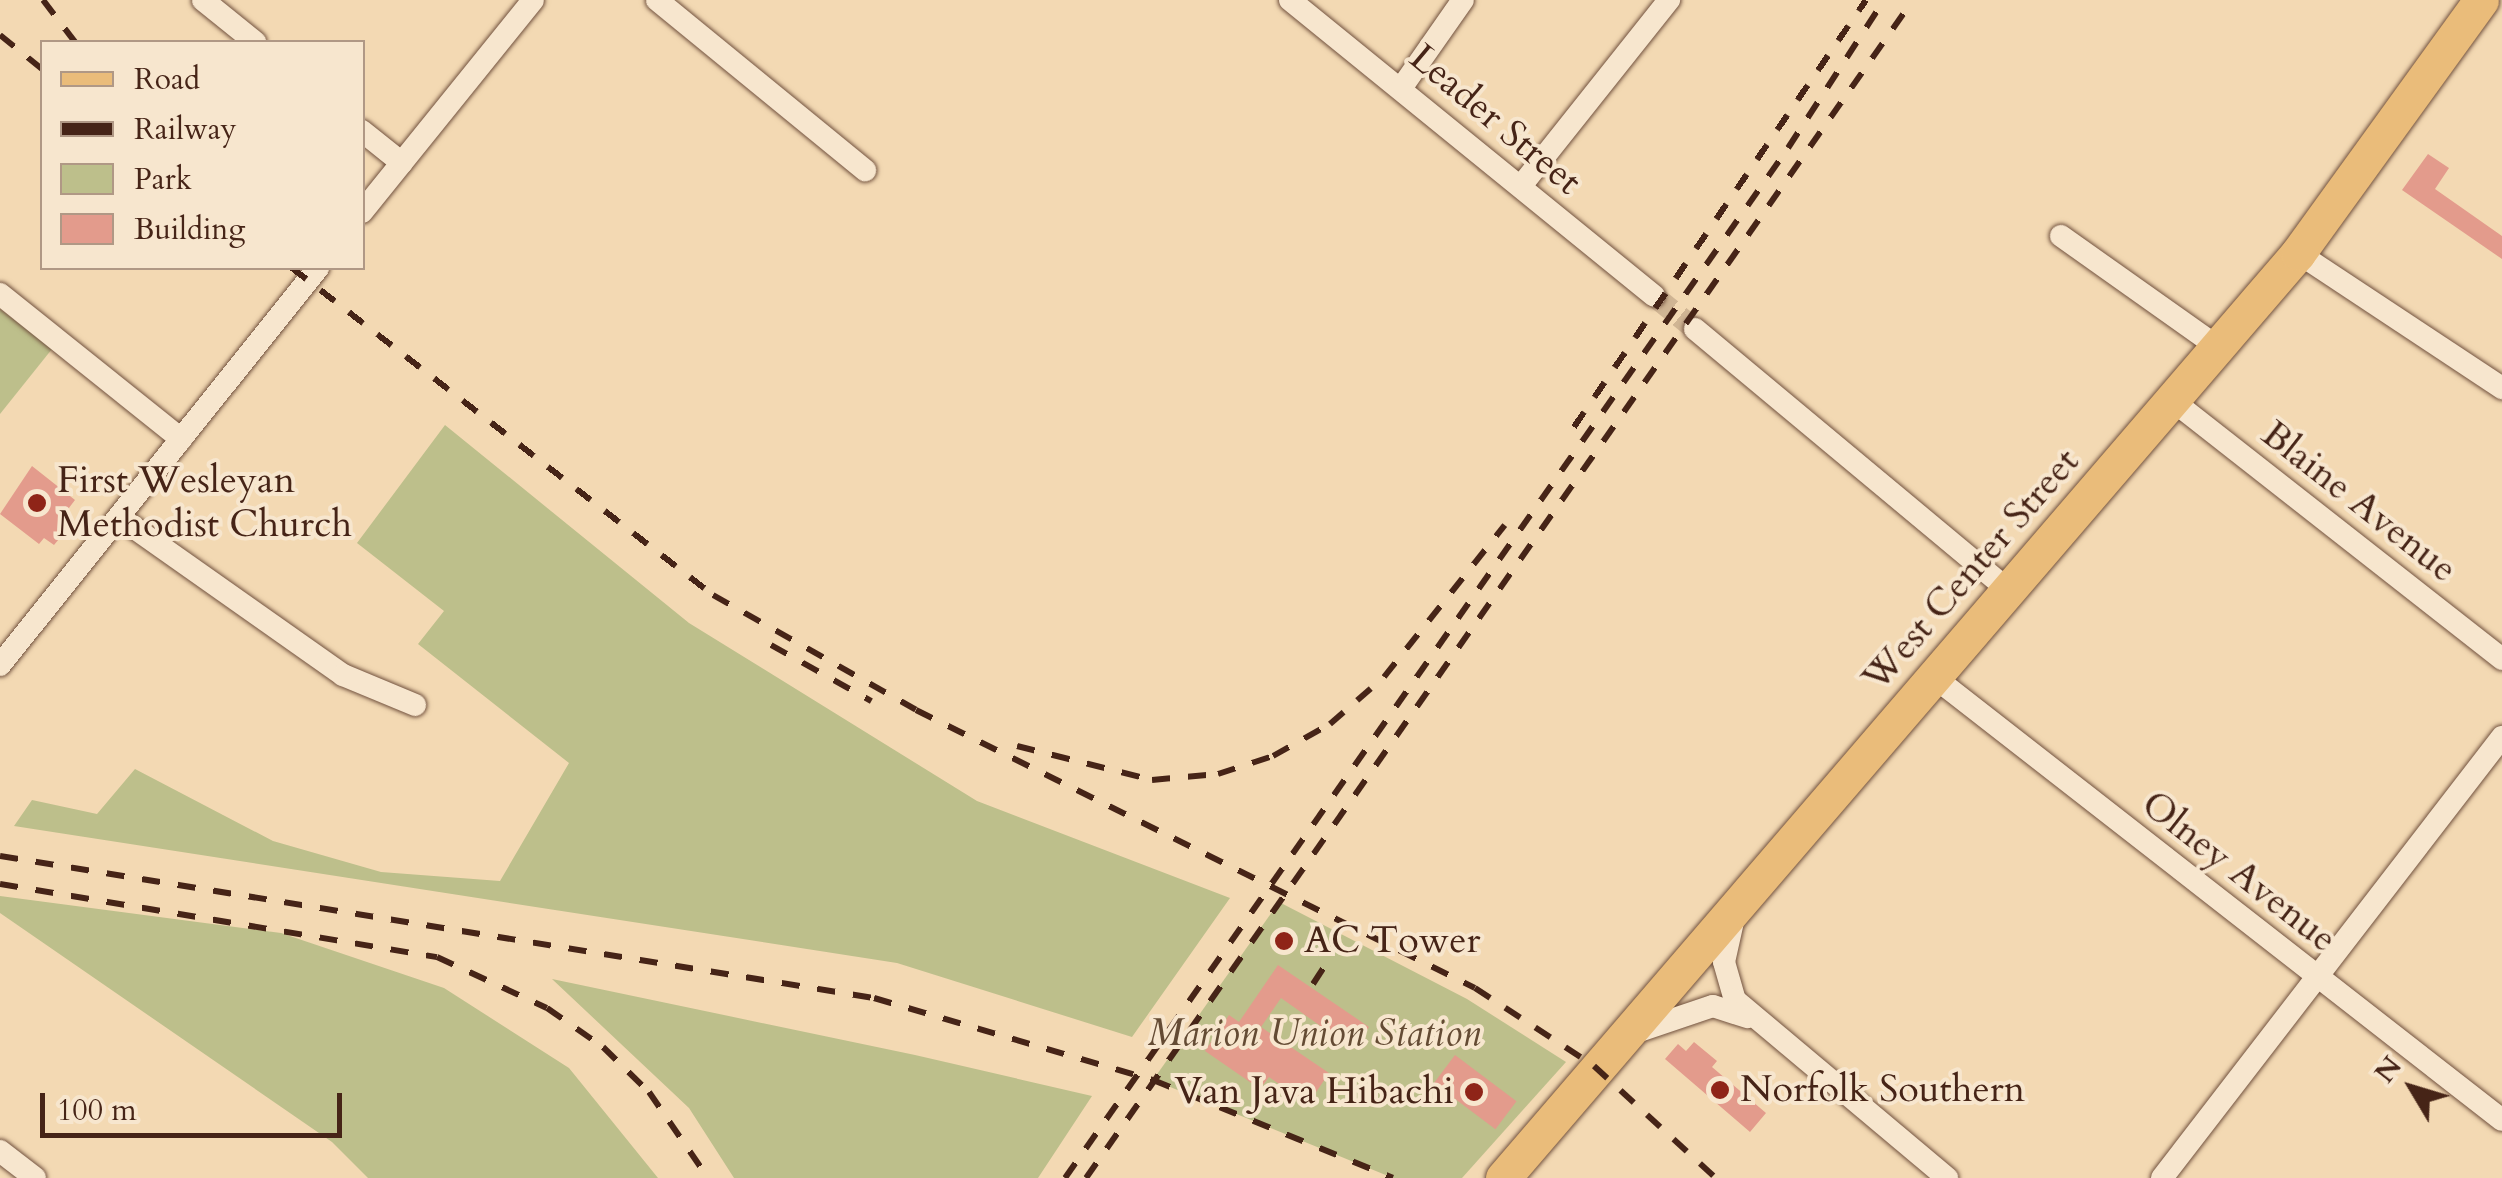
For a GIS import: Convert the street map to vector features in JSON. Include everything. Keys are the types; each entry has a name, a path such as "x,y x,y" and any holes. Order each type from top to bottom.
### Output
{"main road":[{"name":"West Center Street","path":"1503,1178 1613,1044 2010,591 2298,253 2481,0"}],"street":[{"path":"203,0 253,40"},
{"path":"365,208 532,0"},
{"path":"657,0 866,170"},
{"name":"Leader Street","path":"1290,0 1402,87 1654,296"},
{"path":"1402,87 1463,0"},
{"path":"1521,186 1668,0"},
{"path":"365,133 402,163"},
{"path":"2061,236 2219,348"},
{"path":"2298,253 2501,386"},
{"path":"0,665 316,270"},
{"path":"0,294 181,438"},
{"path":"1695,329 2010,591"},
{"name":"Blaine Avenue","path":"2173,401 2502,659"},
{"path":"119,517 343,674 415,705"},
{"name":"Olney Avenue","path":"1934,678 2502,1120"},
{"path":"2162,1178 2320,980 2502,737"},
{"path":"1744,896 1725,945 1725,974 1735,1000 1754,1021 1946,1178"},
{"path":"1613,1044 1688,1010 1713,1006 1754,1021"},
{"path":"0,1151 35,1178"}],"green space":[{"path":"0,309 52,349 0,414"},
{"path":"445,425 689,623 977,801 1230,898 1132,1037 897,963 14,826 32,800 97,814 135,769 273,841 381,872 500,881 569,763 418,644 444,611 357,543"},
{"path":"0,896 281,933 444,988 569,1068 658,1178 368,1178 332,1142 0,913"},
{"name":"Marion Union Station","path":"1279,902 1467,999 1566,1062 1462,1178 1393,1178 1153,1080"},
{"path":"552,979 1092,1096 1038,1178 734,1178 689,1108"}],"building":[{"path":"2428,154 2449,168 2435,189 2502,236 2502,259 2402,190"},
{"name":"First Wesleyan Methodist Church","path":"32,466 75,500 59,521 68,528 54,545 44,538 39,544 0,514"},
{"name":"Marion Union Station","path":"1278,965 1369,1027 1353,1049 1281,998 1261,1027 1329,1073 1308,1104 1269,1077 1260,1089 1205,1051 1229,1015 1239,1022"},
{"name":"Norfolk Southern","path":"1694,1042 1717,1061 1712,1067 1766,1113 1750,1132 1665,1059 1678,1044 1686,1051"},
{"name":"Van Java Hibachi","path":"1455,1055 1516,1101 1495,1129 1434,1083"}],"tunnel":[{"path":"1654,296 1695,329"}],"railway":[{"path":"43,0 73,40"},
{"path":"1574,427 1866,0"},
{"path":"1065,1178 1788,148 1884,0"},
{"path":"1086,1178 1913,0"},
{"path":"0,35 40,67"},
{"path":"295,270 713,595 916,710 1475,988 1594,1066 1716,1178"},
{"path":"1017,746 1152,780 1218,774 1273,756 1330,724 1384,677 1505,525"},
{"path":"771,645 871,701"},
{"path":"0,856 874,998 1153,1080 1393,1178"},
{"path":"0,884 437,957 547,1008 603,1047 649,1092 708,1178"},
{"path":"1313,984 1330,958"}],"place":[{"name":"First Wesleyan Methodist Church","path":"37,503"},
{"name":"AC Tower","path":"1284,941"},
{"name":"Norfolk Southern","path":"1720,1090"},
{"name":"Van Java Hibachi","path":"1474,1092"}]}
